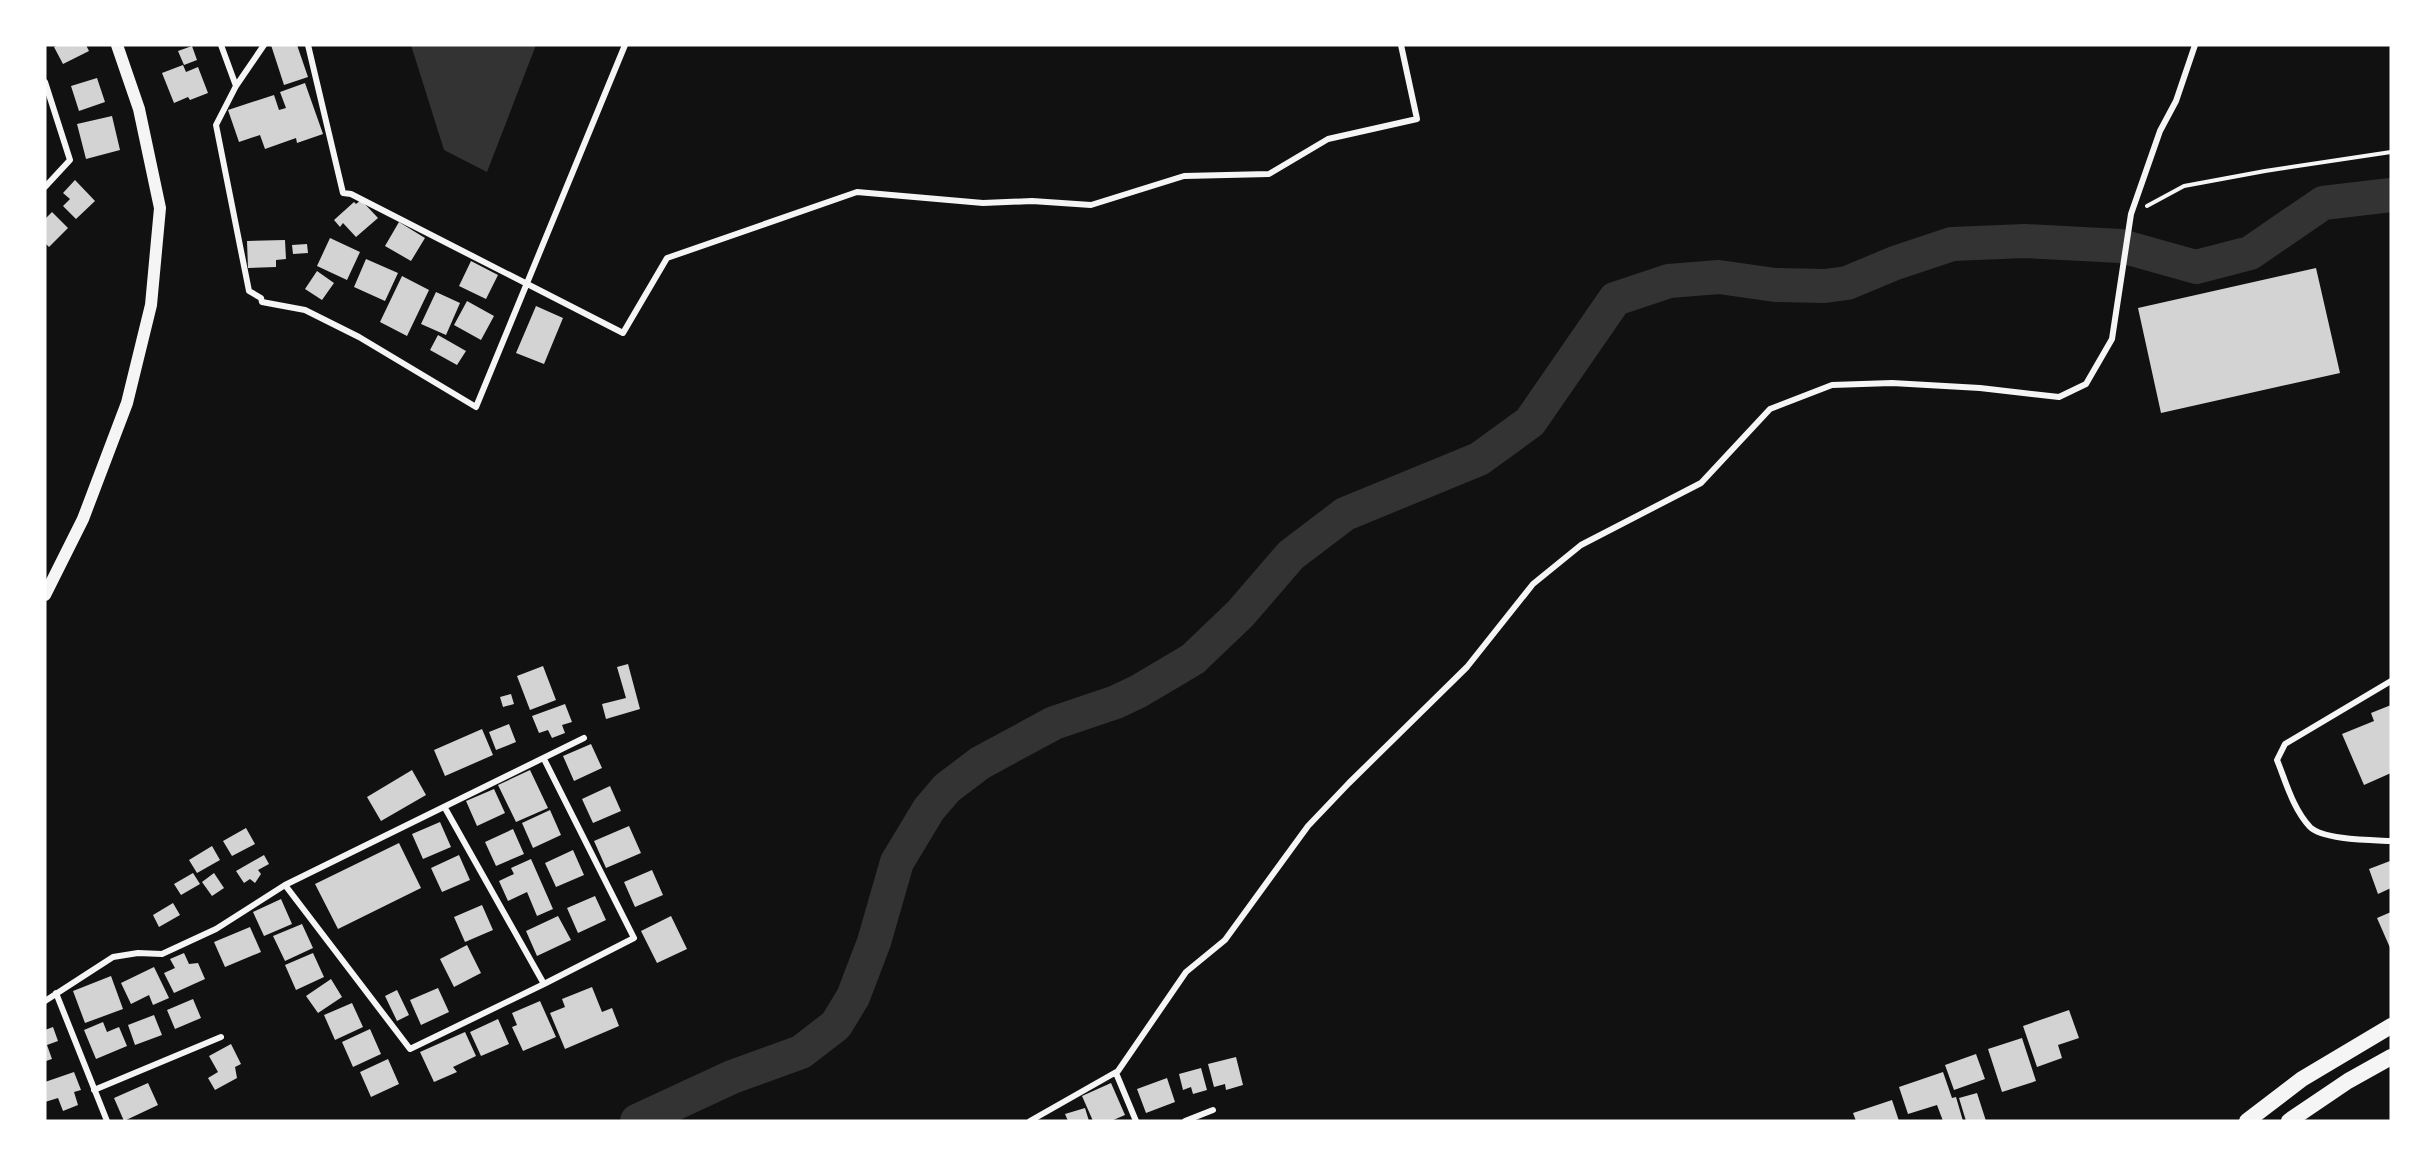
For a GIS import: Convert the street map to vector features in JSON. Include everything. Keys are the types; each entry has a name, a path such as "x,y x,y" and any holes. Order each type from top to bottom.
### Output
{"highway":[{"path":"2247,1121 2302,1079 2391,1026"},
{"path":"2289,1121 2348,1081 2391,1057"}],"main road":[{"path":"45,595 82,519 127,404 152,306 160,208 140,109 117,45"}],"street":[{"path":"221,45 236,86"},
{"path":"264,45 236,86 216,125 249,291 261,298 262,302 305,310 314,314 359,337 476,407 625,45"},
{"path":"308,45 343,193 351,194 623,333 667,258 857,192 983,203 1032,201 1091,205 1184,176 1269,174 1328,139 1417,119 1401,45"},
{"path":"1030,1121 1116,1072 1186,972 1225,940 1308,826 1467,666 1533,584 1581,545 1701,483 1770,409 1832,385 1892,383 1980,388 2059,397 2086,384 2112,339 2131,214 2160,131 2176,101 2195,45"},
{"path":"45,82 70,160 45,188"},
{"path":"2391,681 2285,744 2277,760 2297,810 2311,829 2341,838 2391,841"},
{"path":"45,1000 113,957 138,953 162,954 216,929 285,885 584,738"},
{"path":"285,885 410,1049 544,984 634,938 544,759"},
{"path":"445,807 544,984"},
{"path":"56,993 107,1121"},
{"path":"94,1090 221,1037"},
{"path":"1116,1072 1136,1121"},
{"path":"1185,1121 1213,1110"}],"path":[{"path":"2131,214 2184,186 2391,152"}],"shaded area":[{"path":"411,45 536,45 487,172 444,150"}],"building":[{"path":"86,45 89,51 63,64 54,47"},
{"path":"271,45 297,45 308,77 284,85"},
{"path":"192,46 197,60 184,65 178,51"},
{"path":"183,65 186,72 198,67 208,93 190,100 188,97 174,103 162,73"},
{"path":"97,78 105,102 79,111 71,86"},
{"path":"305,83 323,134 297,143 296,138 265,149 260,135 239,142 228,110 274,95 279,110 286,108 280,92"},
{"path":"112,116 120,150 86,159 77,124"},
{"path":"75,180 95,201 76,219 63,206 70,199 63,193"},
{"path":"361,200 378,218 356,237 343,223 340,227 334,220 354,202 356,204"},
{"path":"52,212 68,228 49,247 45,243 45,219"},
{"path":"399,222 425,238 411,261 385,246"},
{"path":"330,238 360,252 347,280 317,266"},
{"path":"285,240 286,259 276,260 276,267 248,268 247,241"},
{"path":"307,244 308,253 293,254 292,245"},
{"path":"366,259 398,273 385,301 354,287"},
{"path":"471,261 498,275 486,299 459,286"},
{"path":"2316,268 2340,373 2161,413 2138,308"},
{"path":"317,271 334,283 322,300 305,289"},
{"path":"402,276 429,290 407,336 380,322"},
{"path":"436,292 460,303 446,335 421,324"},
{"path":"467,301 494,316 481,340 454,325"},
{"path":"536,306 563,318 544,364 516,353"},
{"path":"438,335 466,351 457,365 430,350"},
{"path":"628,664 640,709 606,719 602,704 626,698 617,667"},
{"path":"543,666 556,700 530,710 517,676"},
{"path":"511,694 514,704 503,707 500,697"},
{"path":"565,704 572,722 562,725 565,733 552,738 548,730 539,733 532,716"},
{"path":"2391,705 2391,773 2364,785 2342,734 2374,721 2371,713"},
{"path":"509,724 516,742 496,750 489,732"},
{"path":"482,729 493,755 445,776 434,750"},
{"path":"591,744 602,768 574,781 563,756"},
{"path":"412,770 426,795 381,821 367,797"},
{"path":"530,770 548,808 516,822 498,785"},
{"path":"610,786 621,811 593,823 582,799"},
{"path":"494,789 505,813 477,826 466,801"},
{"path":"550,810 561,835 533,848 522,823"},
{"path":"440,822 451,847 423,859 412,834"},
{"path":"629,826 641,853 606,868 594,841"},
{"path":"246,828 255,844 232,856 223,841"},
{"path":"513,829 524,854 496,866 485,842"},
{"path":"399,843 421,888 338,929 315,884"},
{"path":"212,846 220,860 197,873 189,860"},
{"path":"573,850 584,875 556,887 545,863"},
{"path":"264,855 269,864 258,870 261,874 255,883 250,879 244,883 236,871"},
{"path":"459,855 470,880 442,892 431,868"},
{"path":"531,859 553,909 537,916 527,892 508,901 499,881 514,874 511,868"},
{"path":"2390,861 2391,888 2378,894 2369,869"},
{"path":"652,870 663,895 635,907 624,882"},
{"path":"193,873 200,884 181,895 174,884"},
{"path":"214,873 224,888 212,896 202,882"},
{"path":"595,896 606,920 578,933 567,908"},
{"path":"281,899 292,924 264,936 253,912"},
{"path":"173,903 180,915 159,927 153,915"},
{"path":"482,905 493,930 465,942 454,917"},
{"path":"2391,912 2391,950 2377,918"},
{"path":"558,916 571,940 537,956 526,931"},
{"path":"671,916 687,949 657,963 641,931"},
{"path":"302,924 313,948 285,961 273,936"},
{"path":"250,927 261,952 225,967 214,942"},
{"path":"467,945 481,973 454,987 440,959"},
{"path":"184,953 189,964 198,963 205,979 174,993 164,973 175,968 170,959"},
{"path":"313,953 324,977 296,990 285,965"},
{"path":"154,967 169,998 153,1005 149,995 131,1004 121,983"},
{"path":"111,976 123,1009 85,1023 73,991"},
{"path":"331,979 342,997 318,1013 306,996"},
{"path":"592,987 602,1012 612,1008 619,1026 565,1049 550,1013 565,1007 562,999"},
{"path":"438,988 449,1012 421,1025 410,1000"},
{"path":"397,990 409,1015 397,1021 385,996"},
{"path":"193,999 201,1018 175,1029 167,1010"},
{"path":"540,1001 556,1037 523,1051 512,1027 517,1025 512,1013"},
{"path":"352,1003 363,1027 335,1040 324,1015"},
{"path":"2069,1010 2079,1038 2058,1045 2062,1058 2037,1067 2023,1026"},
{"path":"154,1015 162,1035 135,1045 128,1025"},
{"path":"498,1019 509,1044 481,1056 470,1032"},
{"path":"103,1022 107,1032 119,1027 127,1046 96,1059 84,1030"},
{"path":"53,1027 58,1041 47,1045 52,1059 46,1061 45,1030"},
{"path":"370,1029 381,1054 353,1067 342,1042"},
{"path":"465,1032 476,1056 453,1067 457,1072 434,1082 420,1052"},
{"path":"2022,1038 2036,1081 2002,1092 1988,1049"},
{"path":"231,1044 241,1064 235,1067 237,1078 215,1090 208,1078 218,1072 209,1056"},
{"path":"1976,1054 1985,1079 1954,1090 1945,1065"},
{"path":"1236,1057 1243,1085 1226,1090 1225,1084 1214,1087 1208,1064"},
{"path":"388,1059 399,1084 371,1097 360,1072"},
{"path":"1201,1068 1207,1090 1193,1094 1191,1087 1183,1090 1179,1074"},
{"path":"74,1072 81,1090 74,1092 78,1105 63,1111 58,1098 45,1102 45,1082"},
{"path":"1943,1072 1952,1098 1956,1097 1963,1121 1943,1121 1937,1105 1908,1114 1899,1087"},
{"path":"1167,1078 1175,1102 1146,1113 1137,1089"},
{"path":"148,1083 158,1105 124,1121 114,1098"},
{"path":"1111,1083 1125,1115 1111,1121 1093,1121 1082,1096"},
{"path":"1977,1093 1986,1121 1966,1121 1959,1098"},
{"path":"1892,1100 1899,1121 1856,1121 1853,1113"},
{"path":"1085,1108 1089,1121 1068,1121 1065,1114"}],"waterway":[{"path":"637,1121 732,1077 801,1052 836,1025 853,997 874,942 897,862 929,809 947,788 980,763 1054,723 1116,702 1193,659 1240,614 1291,555 1345,514 1479,459 1530,422 1615,299 1669,281 1719,277 1775,285 1825,286 1847,283 1895,263 1952,244 2025,241 2121,246 2196,267 2250,253 2323,203 2391,195"}]}
